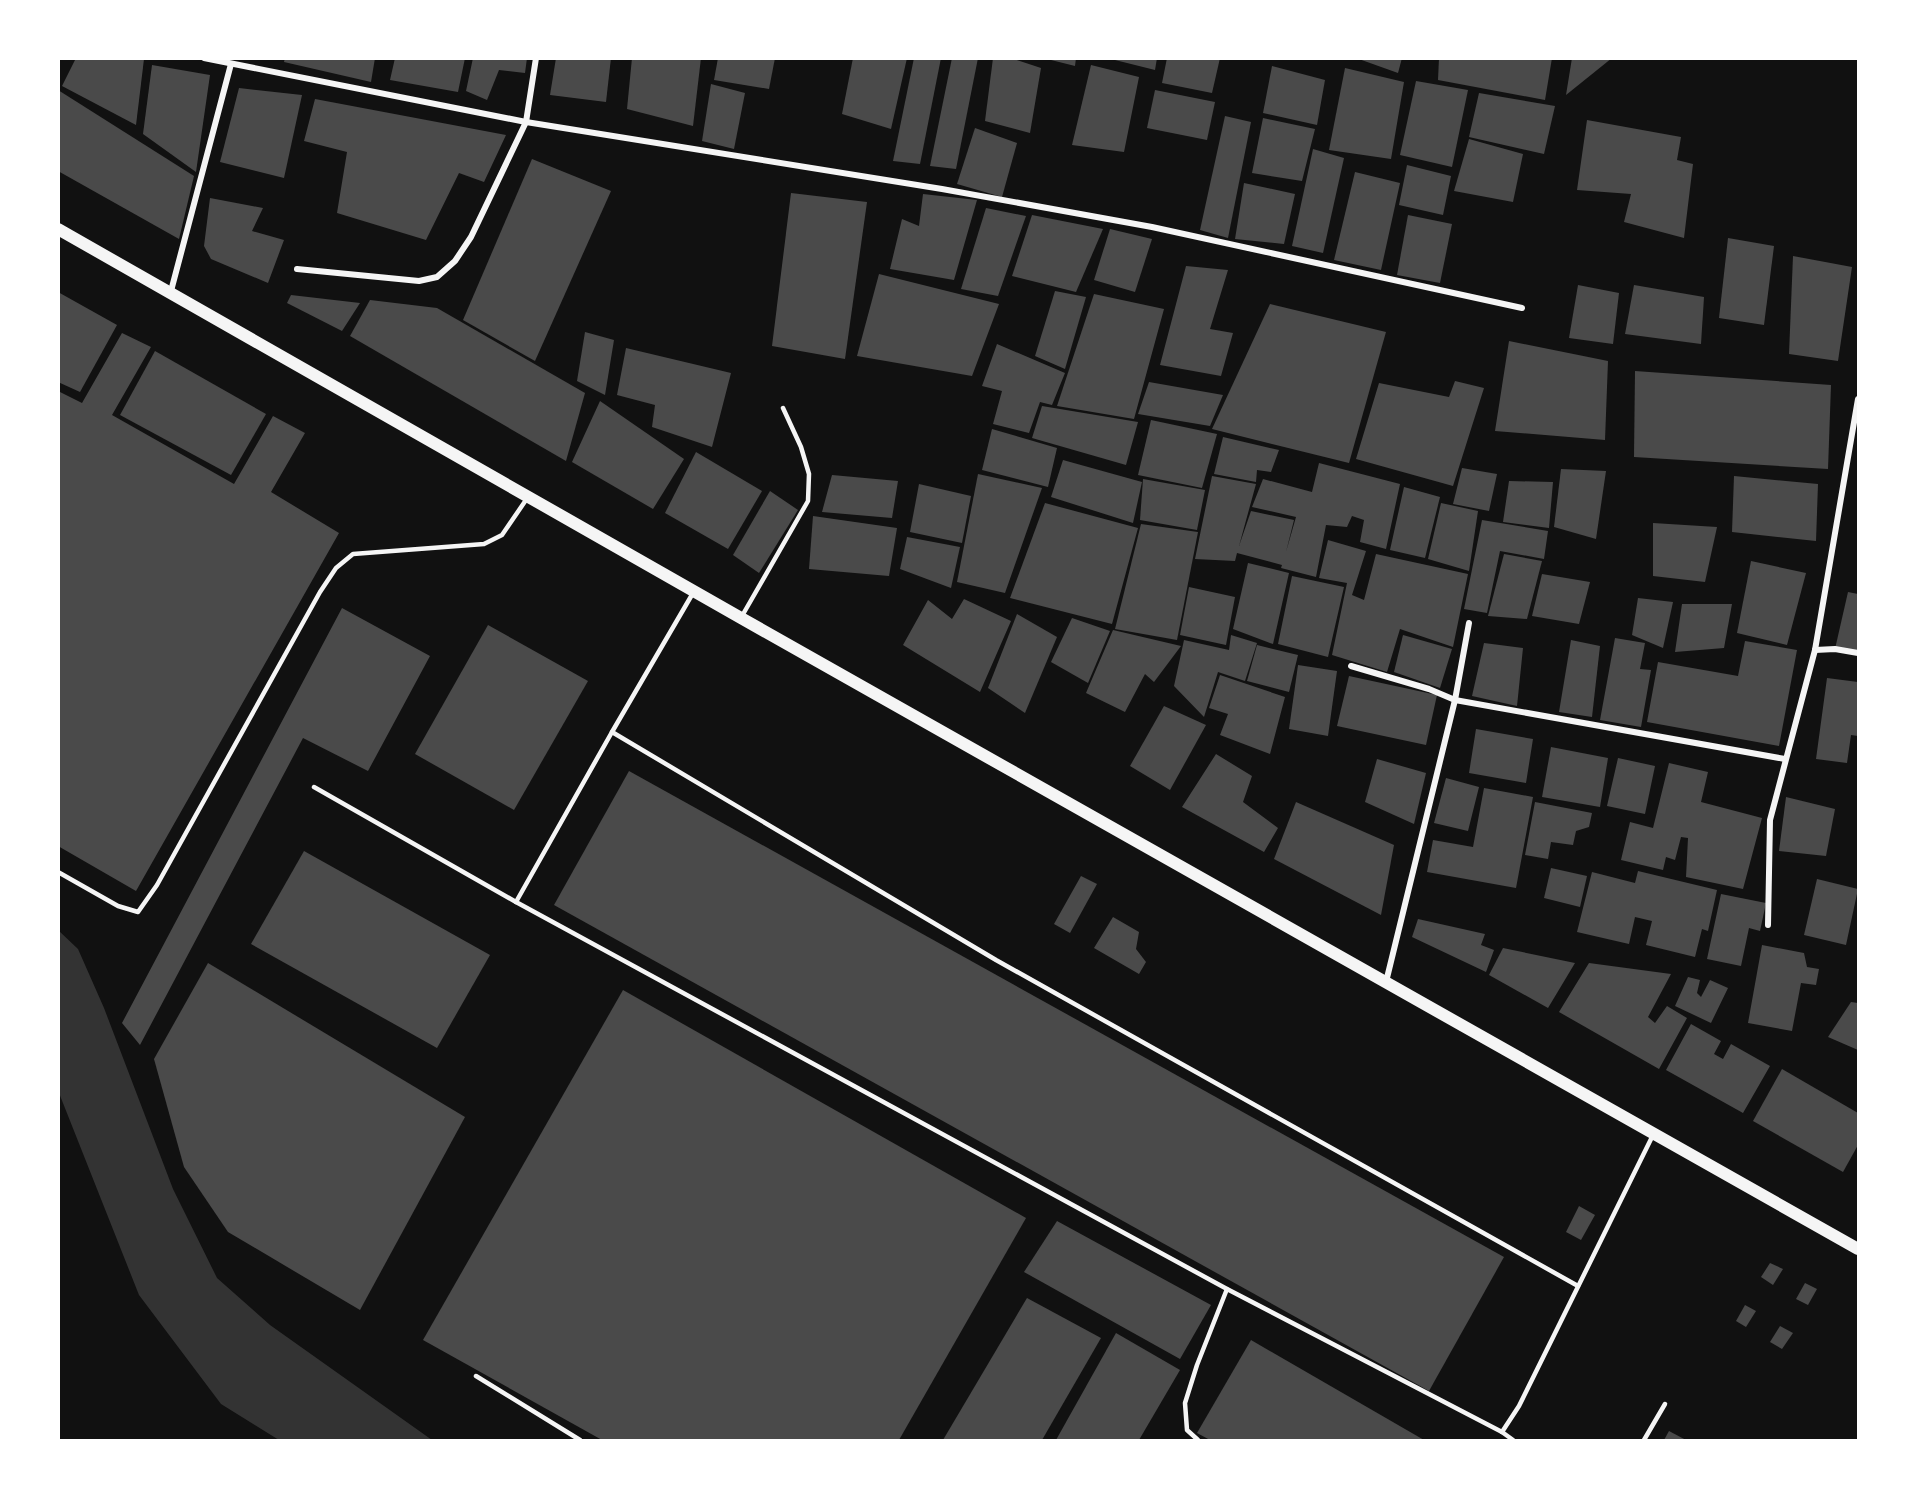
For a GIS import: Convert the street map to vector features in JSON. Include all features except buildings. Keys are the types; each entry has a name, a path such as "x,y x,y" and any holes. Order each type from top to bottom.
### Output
{"main road":[{"path":"58,229 1858,1249"}],"street":[{"path":"204,58 526,122 942,189 1152,227 1522,308"},
{"path":"297,269 420,281 437,277 455,261 471,237 526,122 536,58"},
{"path":"171,291 231,64"},
{"path":"1768,926 1770,820 1815,650 1858,399"},
{"path":"1386,983 1455,700 1469,623"},
{"path":"1815,650 1835,649 1858,653"},
{"path":"1351,666 1429,689 1455,700 1785,759"}],"lane":[{"path":"741,618 808,501 809,474 801,447 783,408"},
{"path":"58,872 118,906 138,912 157,885 320,592 336,568 353,554 484,544 502,535 528,497"},
{"path":"516,902 694,591"},
{"path":"612,732 996,960 1578,1287"},
{"path":"314,787 516,902 1227,1289 1502,1432 1513,1440"},
{"path":"1502,1432 1519,1406 1654,1133"},
{"path":"1198,1440 1187,1430 1185,1403 1197,1365 1227,1289"},
{"path":"476,1376 580,1440"},
{"path":"1644,1440 1665,1404"}],"shaded area":[{"path":"58,930 78,949 104,1008 173,1189 217,1278 270,1325 432,1440 279,1440 221,1404 139,1295 59,1093"}]}
